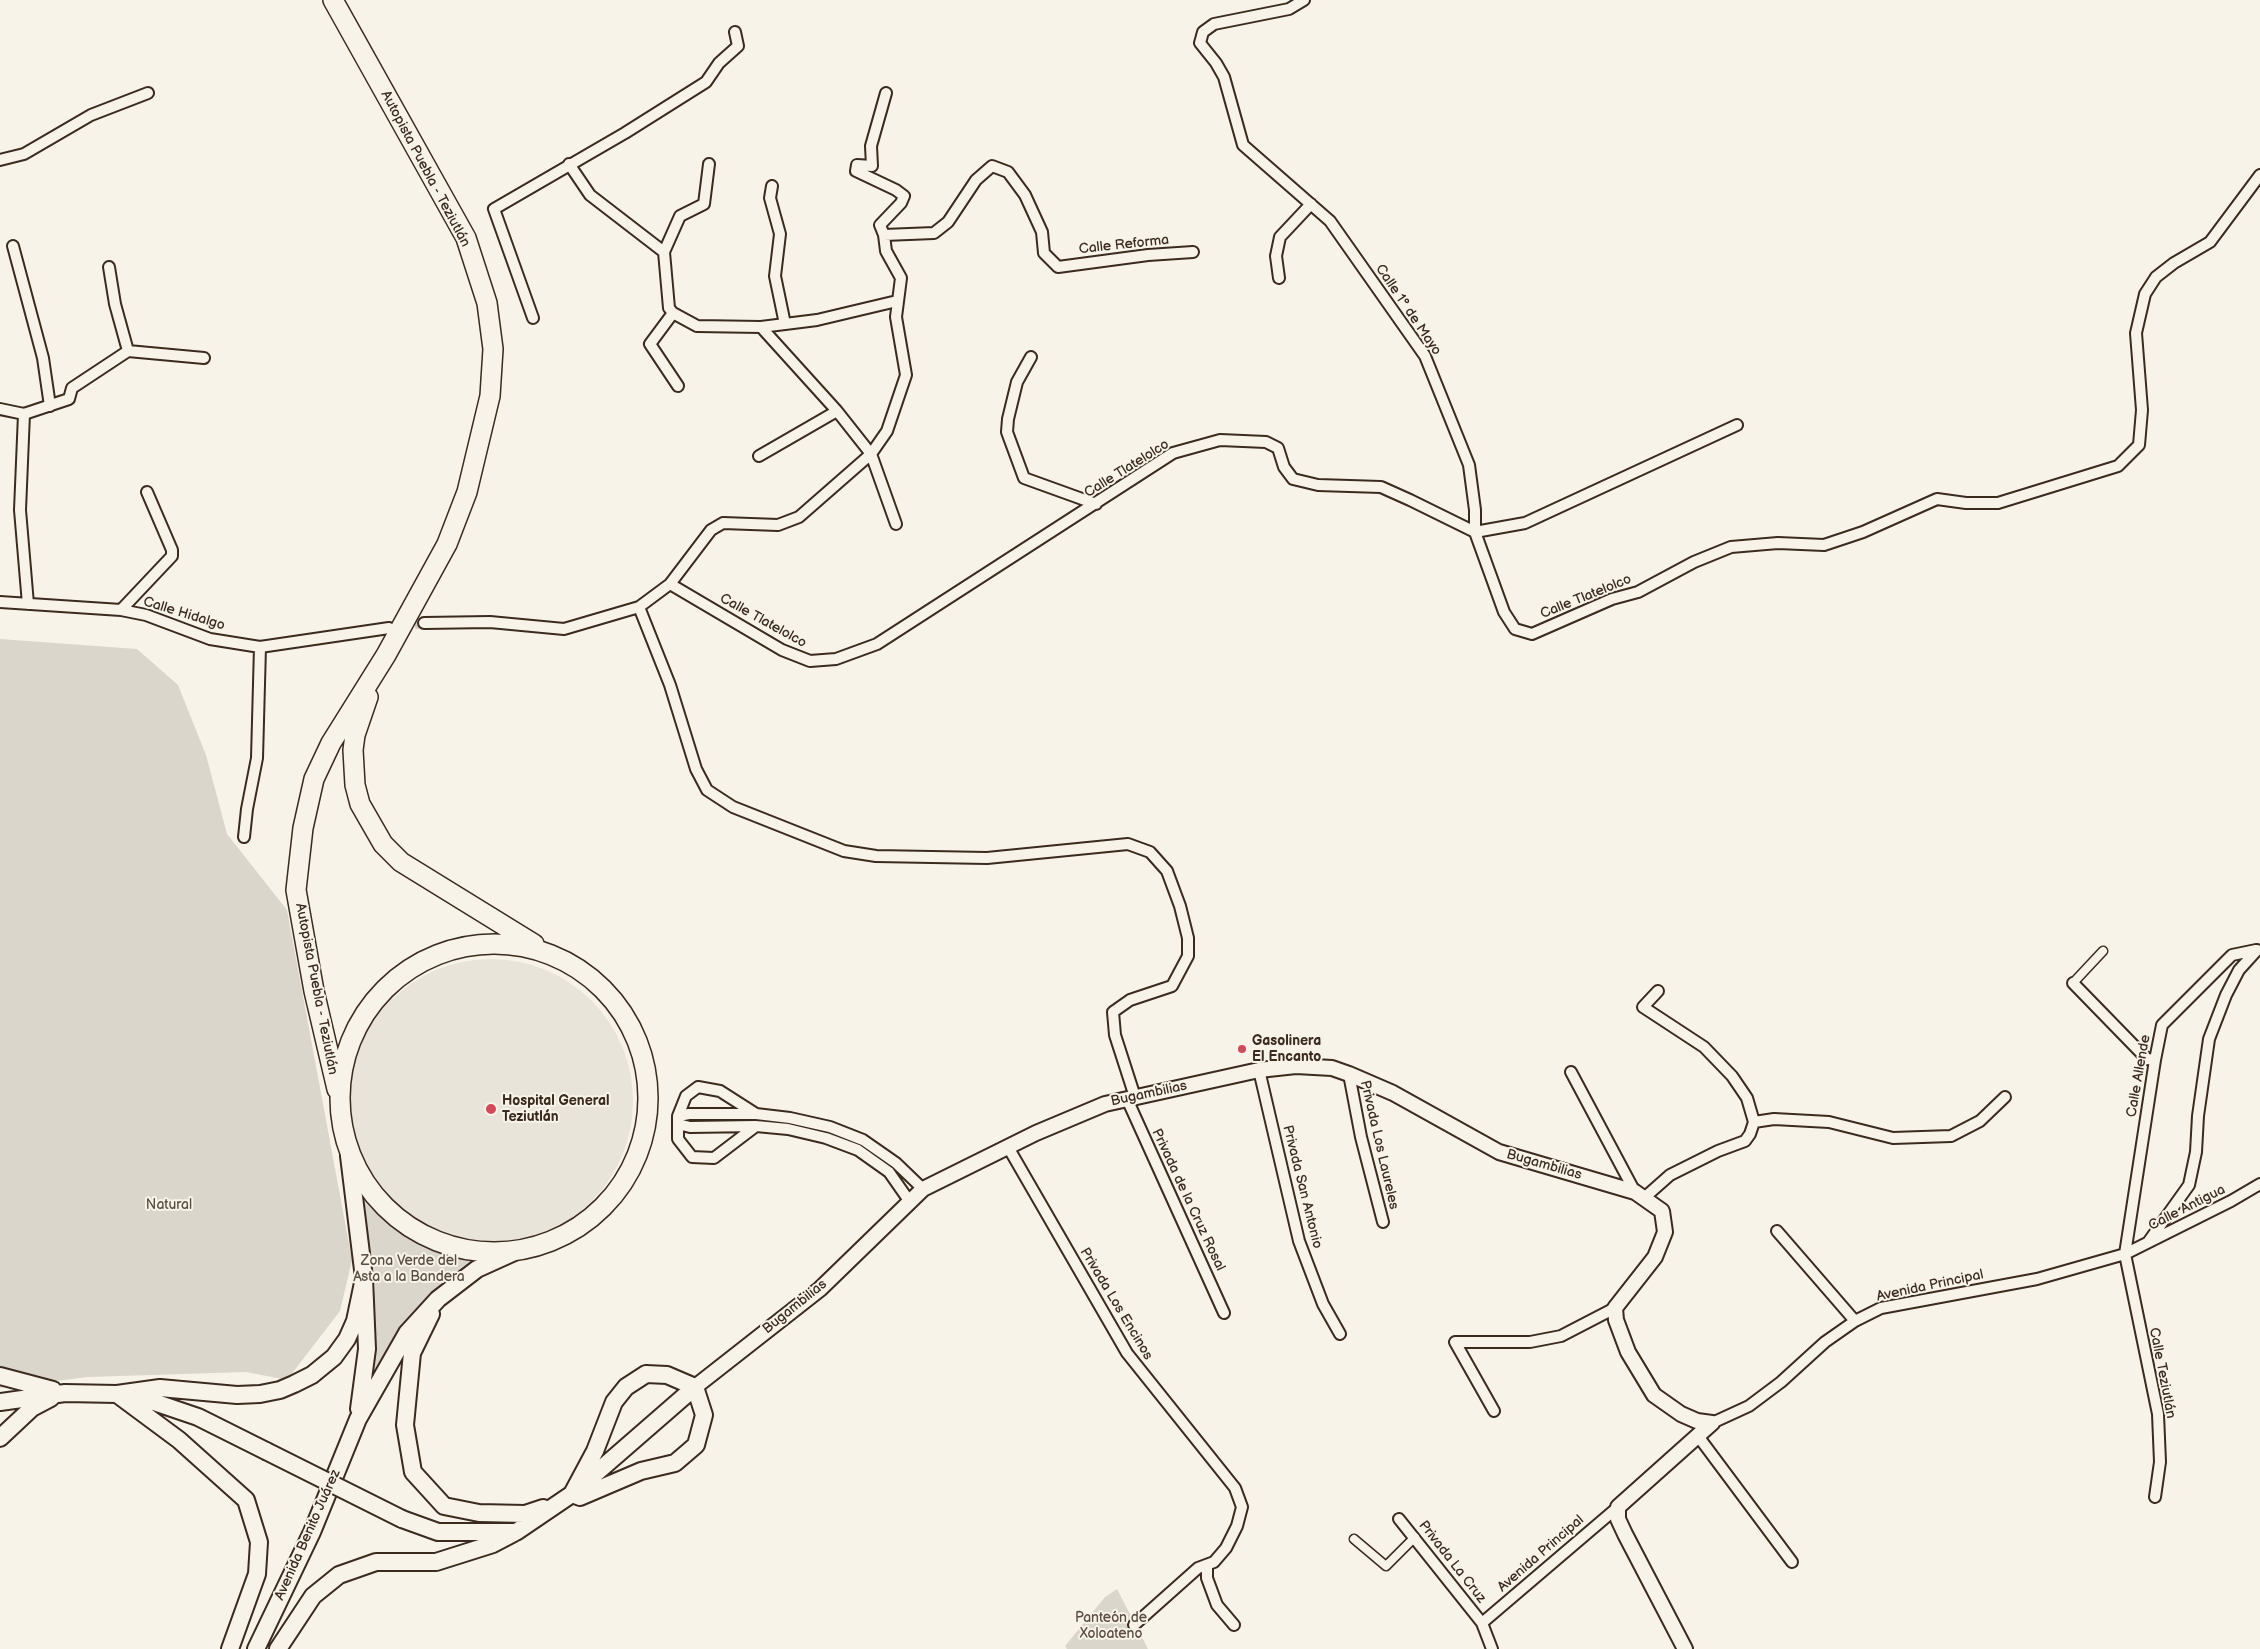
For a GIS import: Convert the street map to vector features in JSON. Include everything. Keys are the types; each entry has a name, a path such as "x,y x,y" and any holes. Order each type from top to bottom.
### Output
{"highway":[{"name":"Autopista Puebla - Teziutlán","path":"333,0 466,238 486,304 493,349 490,396 466,492 446,544 386,655 342,725 314,779 303,828 296,890 314,991 336,1089 342,1128 349,1156 361,1178 371,1192 396,1216 421,1233 458,1248 495,1252 519,1250 541,1244 576,1228 604,1206 619,1190 632,1169 644,1136 648,1099 642,1055 624,1015 601,987 585,973 549,954 401,862 383,844 360,804 355,785 353,750 355,735 364,706 386,655"},
{"name":"Autopista Puebla - Teziutlán","path":"336,1089 350,1047 368,1012 402,977 425,962 440,956 481,946 504,944 524,946 549,954"}],"main road":[{"name":"Bugambilias","path":"695,1387 820,1289 923,1189 1008,1147 1105,1104 1259,1070 1305,1066 1332,1068 1350,1074 1393,1093 1499,1152 1640,1195 1662,1211 1665,1232 1655,1257 1615,1308"},
{"path":"349,1156 364,1278 367,1349 358,1419"},
{"path":"358,1419 407,1333 438,1299 477,1269 519,1250"},
{"path":"0,1402 64,1393 116,1394 160,1388 202,1393 253,1395 280,1390 312,1375 334,1356 347,1339 355,1322 364,1278"},
{"path":"438,1299 412,1353 405,1425 413,1472 444,1506 479,1513 524,1514 558,1504"},
{"path":"1615,1308 1616,1320 1628,1352 1654,1395 1681,1414 1697,1421 1712,1423"},
{"path":"646,1374 667,1375 695,1387 704,1416 696,1445 674,1462 641,1471 580,1497 572,1494 595,1451 614,1402 626,1387 646,1374"},
{"path":"0,1376 64,1393"},
{"path":"278,1649 313,1596 339,1575 376,1562 436,1562 493,1544 516,1532 572,1494 695,1387"},
{"path":"0,1438 32,1408 42,1401 64,1393"},
{"path":"116,1394 172,1407 198,1418 402,1519 438,1532 516,1532"},
{"path":"116,1394 179,1440 246,1500 259,1542 257,1574 230,1649"},
{"name":"Avenida Benito Juárez","path":"256,1649 312,1532 358,1419"},
{"path":"1685,1649 1625,1534 1618,1519 1618,1507 1712,1423"}],"street":[{"name":"Calle 1° de Mayo","path":"1304,0 1289,9 1214,24 1203,32 1200,43 1216,63 1224,77 1243,145 1330,221 1425,356 1469,465 1475,510 1475,532"},
{"path":"534,318 494,209 625,133 706,82 719,63 738,46 735,32"},
{"path":"0,160 24,154 91,116 148,93"},
{"path":"424,624 490,622 564,629 639,607 670,584 712,530 723,523 778,525 799,517 871,454 887,431 906,375 896,317 902,278 886,251 884,235 880,225 901,203 904,196 896,190 856,171 857,165 872,166 872,146 886,93"},
{"path":"569,164 590,195 664,252"},
{"path":"709,164 704,204 680,216 664,252 669,308 673,313 697,326 761,327 817,320 897,301"},
{"name":"Calle Reforma","path":"884,235 934,233 948,222 976,180 992,166 1008,172 1025,195 1042,232 1044,253 1058,267 1148,255 1193,252"},
{"name":"Calle Tlatelolco","path":"670,584 782,650 810,661 836,659 877,644 1173,453 1220,440 1263,441 1278,448 1284,467 1293,479 1318,485 1381,488 1475,532 1504,612 1515,629 1532,634 1612,599 1638,592 1694,562 1731,547 1778,543 1824,545 1863,532 1937,499 1966,503 1998,503 2118,466 2139,445 2142,410 2136,333 2145,294 2156,277 2174,263 2210,242 2260,175"},
{"path":"772,186 770,198 780,234 775,276 785,324"},
{"path":"1279,278 1276,256 1280,237 1311,204"},
{"path":"13,246 43,358 50,406"},
{"path":"110,267 115,304 128,351"},
{"path":"673,313 650,344 678,386"},
{"path":"761,327 837,411 871,454 896,524"},
{"path":"0,409 24,414 69,399 72,388 128,351 204,358"},
{"path":"1031,357 1017,382 1008,419 1007,432 1024,478 1096,504"},
{"path":"759,456 837,411"},
{"path":"24,414 20,510 28,604"},
{"path":"1475,532 1525,523 1737,425"},
{"path":"121,610 172,556 172,550 147,492"},
{"name":"Calle Hidalgo","path":"0,602 121,610 146,615 210,639 260,648 389,628"},
{"name":"Privada de la Cruz Rosal","path":"639,607 670,685 696,769 707,790 733,806 844,851 876,856 987,858 1128,844 1150,852 1167,870 1180,906 1188,938 1188,956 1172,986 1130,1000 1113,1012 1115,1035 1131,1098 1224,1313"},
{"path":"244,837 257,758 260,648"},
{"path":"2147,1243 2189,1185 2196,1152 2198,1116 2209,1040 2226,995 2239,970 2258,949"},
{"name":"Calle Allende","path":"2125,1254 2162,1024 2232,955 2258,949"},
{"path":"2103,951 2074,983 2147,1059 2155,1060"},
{"path":"1571,1072 1640,1195 1670,1175 1718,1151 1745,1141 1750,1134 1754,1122 1747,1098 1732,1076 1710,1053 1643,1008 1658,991"},
{"name":"Privada San Antonio","path":"1259,1070 1299,1241 1323,1304 1340,1334"},
{"name":"Privada Los Laureles","path":"1350,1074 1361,1137 1383,1222"},
{"path":"756,1114 720,1091 698,1087 686,1096 678,1120 678,1140 692,1157 714,1158 756,1126"},
{"path":"1754,1122 1774,1119 1829,1122 1893,1138 1951,1136 1980,1121 2005,1097"},
{"path":"678,1120 689,1114 756,1114 790,1118 830,1127 863,1140 896,1163 923,1189"},
{"path":"678,1120 690,1127 756,1126 788,1129 826,1138 858,1150 889,1172 910,1202"},
{"name":"Privada Los Encinos","path":"1008,1147 1127,1354 1236,1488 1242,1507 1237,1526 1226,1548 1214,1562 1207,1565"},
{"name":"Calle Antigua","path":"2125,1254 2231,1201 2260,1184"},
{"path":"1777,1231 1855,1320"},
{"name":"Avenida Principal","path":"1712,1423 1749,1406 1781,1382 1825,1342 1855,1320 1881,1308 2037,1279 2125,1254"},
{"name":"Calle Teziutlán","path":"2125,1254 2158,1414 2160,1462 2156,1497"},
{"path":"1494,1411 1455,1342 1530,1342 1561,1336 1615,1308"},
{"path":"1698,1436 1792,1562"},
{"name":"Avenida Principal","path":"1482,1623 1618,1507"},
{"name":"Privada La Cruz","path":"1399,1519 1482,1623 1492,1649"},
{"path":"1354,1539 1386,1566 1415,1537"},
{"path":"1134,1625 1198,1568 1207,1565 1207,1578 1217,1605 1234,1625"}],"shaded area":[{"name":"Hospital General Teziutlán","path":"477,959 505,959 532,965 558,976 592,1000 609,1022 622,1047 633,1087 633,1115 622,1155 609,1180 592,1202 558,1226 532,1237 505,1243 477,1243 450,1237 424,1226 390,1202 366,1168 355,1142 349,1115 349,1087 355,1060 366,1034 390,1000 424,976 450,965"}],"green space":[{"name":"Natural","path":"0,639 137,649 178,685 206,755 227,834 287,910 352,1260 340,1311 287,1380 246,1372 88,1377 0,1388"},
{"name":"Zona Verde del Asta a la Bandera","path":"359,1189 399,1225 450,1249 480,1255 421,1305 372,1378 375,1286"},
{"name":"Panteón de Xoloateno","path":"1117,1589 1148,1649 1067,1649 1065,1646 1105,1597"}],"tunnel":[{"path":"400,626 424,623"}],"place":[{"name":"Gasolinera El Encanto","path":"1242,1049"},
{"name":"Hospital General Teziutlán","path":"491,1109"}]}
